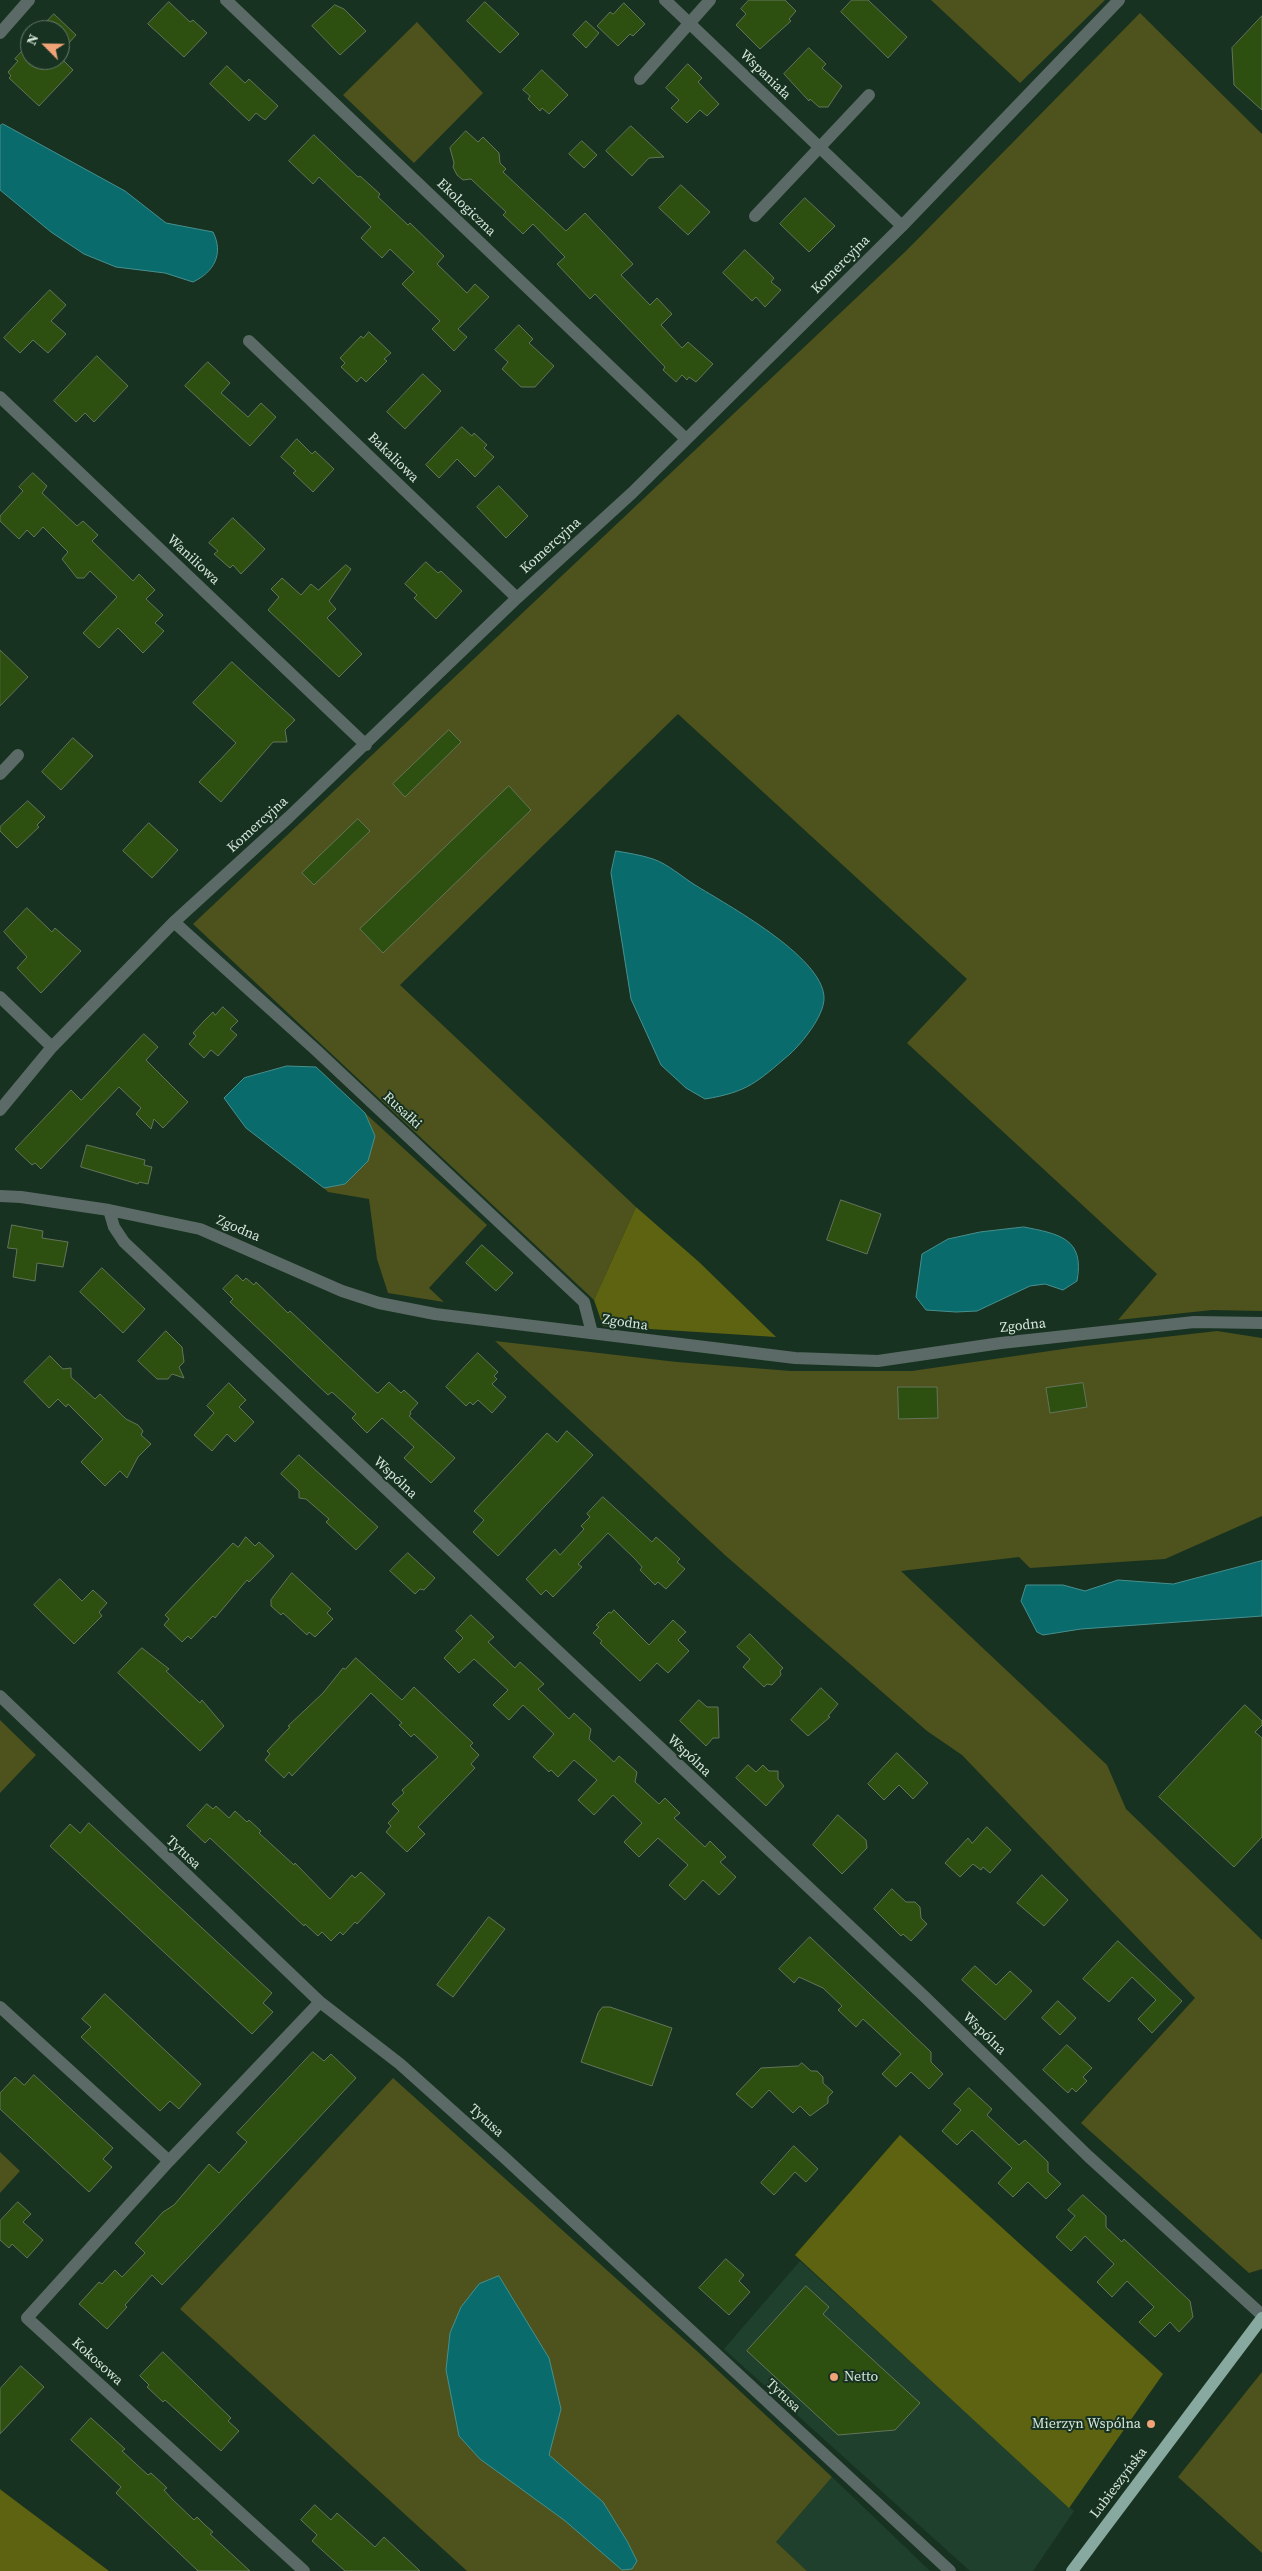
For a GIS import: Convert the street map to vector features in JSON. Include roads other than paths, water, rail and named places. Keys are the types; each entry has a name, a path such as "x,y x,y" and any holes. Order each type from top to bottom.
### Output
{"main road":[{"name":"Lubieszyńska","path":"1072,2571 1262,2316"}],"street":[{"path":"0,33 29,0"},
{"name":"Ekologiczna","path":"226,0 686,439"},
{"name":"Wspaniała","path":"665,0 902,226"},
{"path":"640,79 710,0"},
{"name":"Komercyjna","path":"0,1110 52,1047 174,922 366,745 517,598 632,493 902,226 1119,0"},
{"path":"755,216 870,95"},
{"name":"Bakaliowa","path":"249,341 517,598"},
{"name":"Waniliowa","path":"0,398 366,745"},
{"path":"0,774 18,755"},
{"name":"Rusałki","path":"174,922 317,1051 584,1302 592,1333"},
{"path":"0,997 52,1047"},
{"name":"Zgodna","path":"0,1196 21,1197 109,1210 200,1229 342,1291 379,1303 435,1314 795,1358 878,1361 1001,1344 1194,1322 1262,1322"},
{"name":"Wspólna","path":"109,1210 114,1226 124,1242 925,1997 1088,2156 1262,2316"},
{"name":"Tytusa","path":"0,1696 320,2002 400,2064 499,2153 950,2571"},
{"name":"Kokosowa","path":"304,2571 27,2318 169,2162 320,2002"},
{"path":"0,2007 169,2162"}],"water":[{"path":"3,124 125,191 166,223 213,232 216,240 217,255 211,268 193,282 165,273 116,267 84,254 51,232 0,190 0,126"},
{"path":"616,851 659,861 749,918 791,949 808,965 819,981 824,997 817,1020 801,1043 760,1079 732,1093 705,1099 686,1088 661,1065 631,999 611,873"},
{"path":"287,1066 316,1067 365,1113 375,1136 368,1161 345,1184 324,1188 246,1128 224,1098 244,1078"},
{"path":"1024,1227 1048,1232 1067,1240 1077,1255 1077,1281 1063,1290 1045,1284 1030,1286 977,1311 926,1310 916,1297 922,1254 948,1239 980,1232"},
{"path":"1262,1561 1262,1616 1081,1629 1043,1635 1037,1632 1021,1601 1026,1585 1063,1585 1085,1591 1118,1580 1173,1584"},
{"path":"499,2276 549,2358 561,2409 549,2455 603,2502 637,2561 632,2569 622,2570 564,2520 480,2459 459,2436 446,2370 450,2333 461,2307 479,2284"}],"place":[{"name":"Netto","path":"834,2377"},
{"name":"Mierzyn Wspólna","path":"1151,2424"}]}
